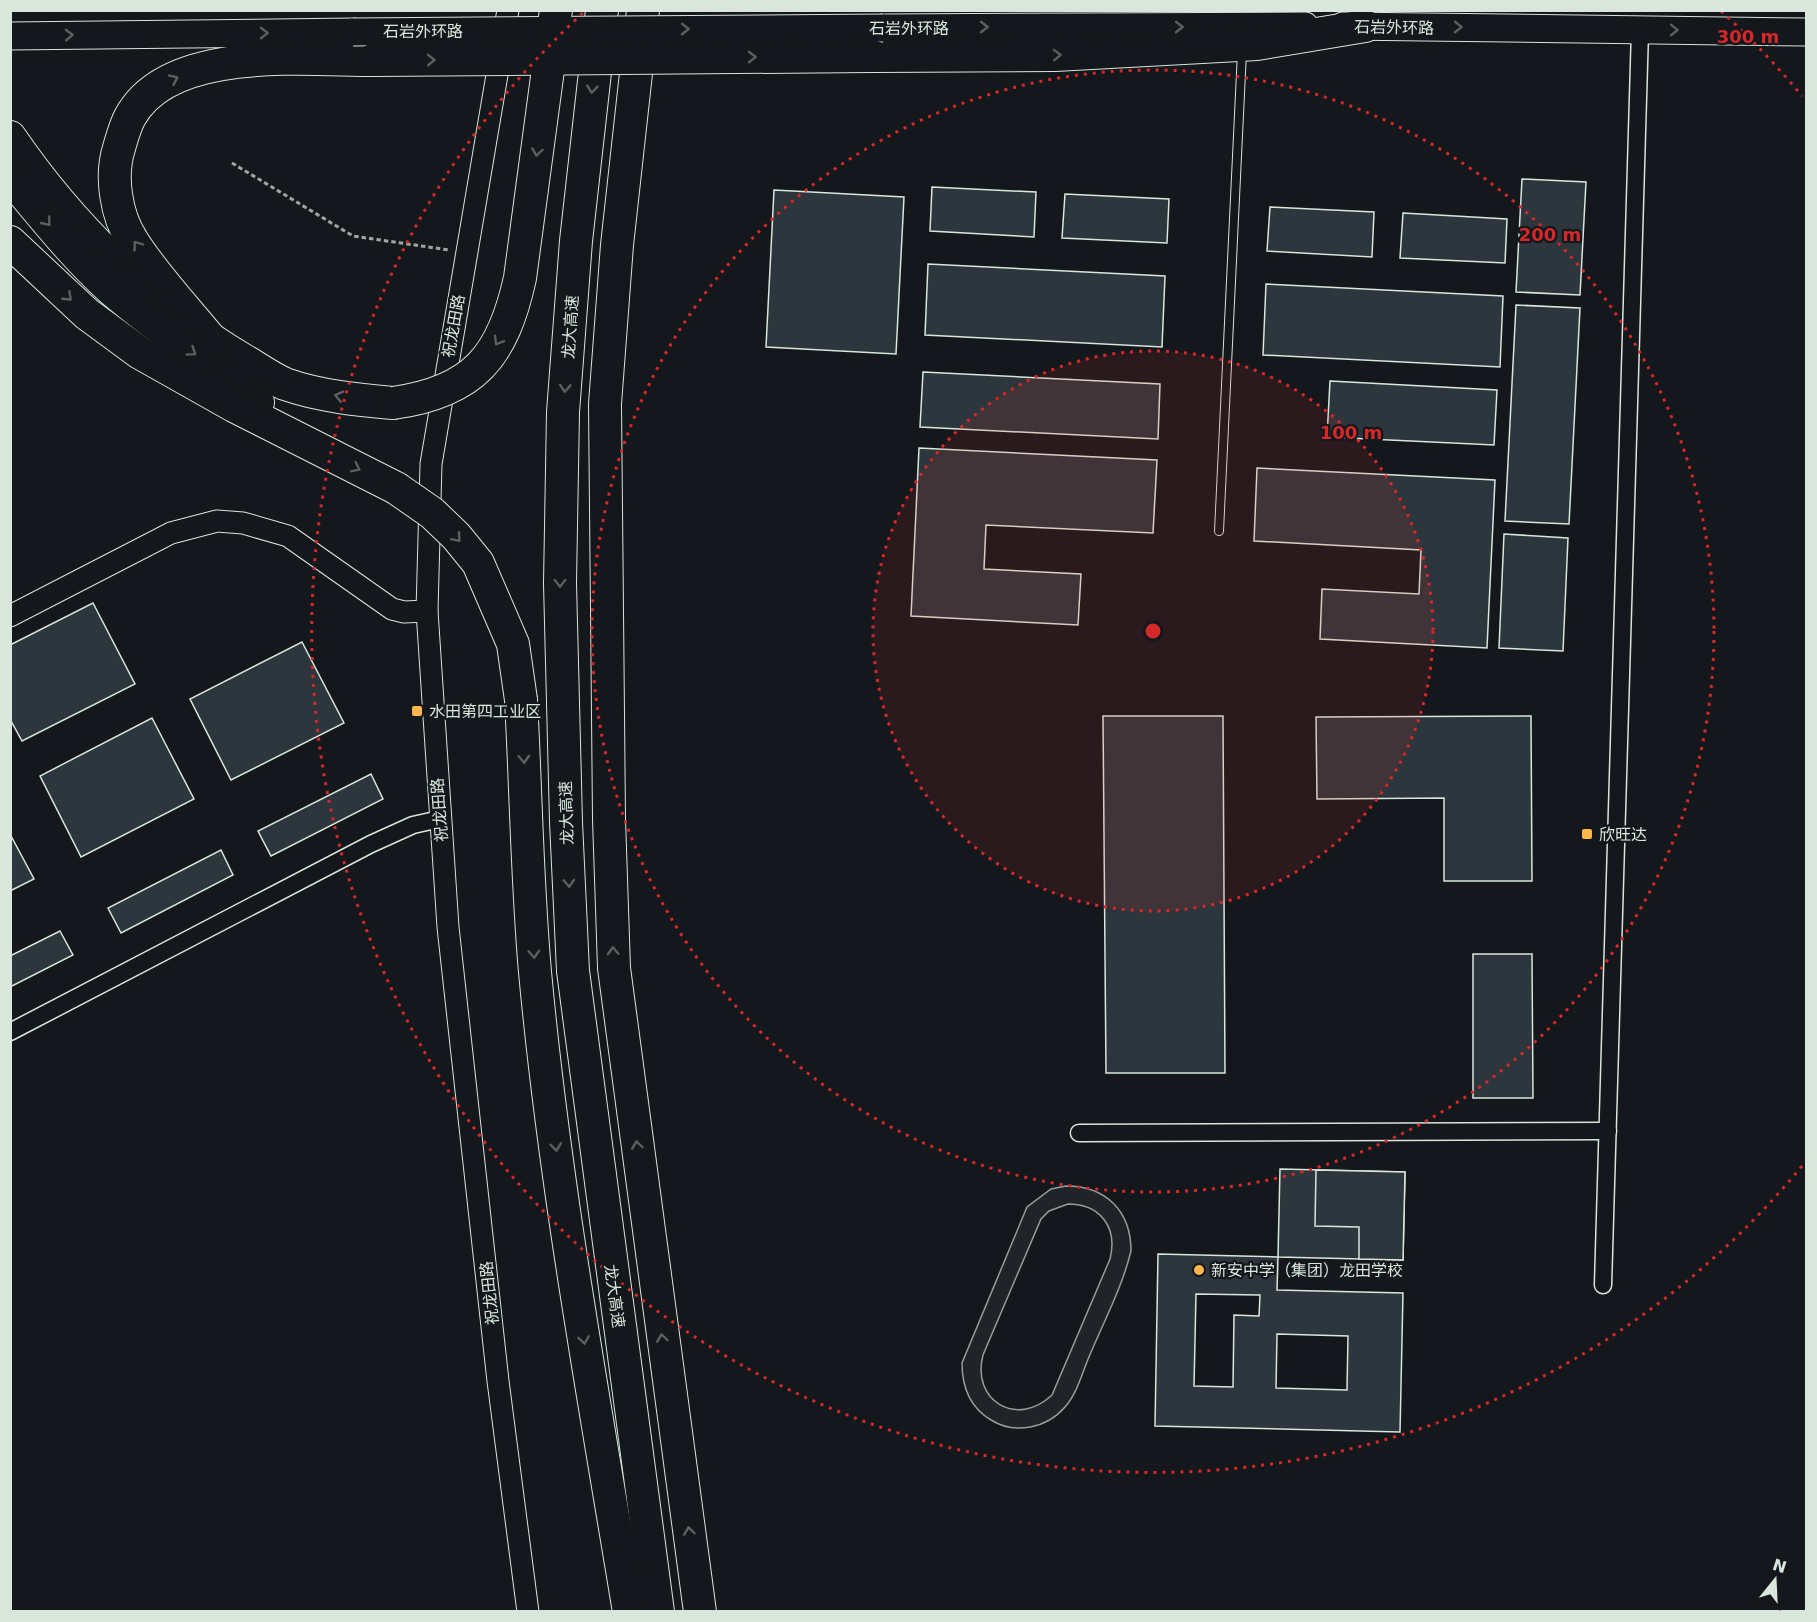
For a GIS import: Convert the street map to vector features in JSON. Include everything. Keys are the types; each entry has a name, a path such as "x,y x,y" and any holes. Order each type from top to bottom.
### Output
{"highway":[{"path":"10,137 47,187 85,230 148,290 212,341 285,384 356,400 393,404 426,399 456,386 478,369 496,347 512,316 520,278 556,10"},
{"name":"龙大高速","path":"602,10 576,241 563,412 560,583 566,822 573,971 643,1608"},
{"path":"643,10 618,234 605,404 609,819 614,968 698,1600"},
{"path":"212,341 132,240 117,202 116,158 130,116 149,95 171,78 209,66 273,59 373,60 878,42 1055,55 1242,44 1365,26"},
{"path":"10,177 63,241 110,288 162,332 213,366 315,448"},
{"path":"10,242 87,314 140,353 234,406 396,488 432,513 456,536 478,563 513,644 521,700 535,971 567,1236 643,1608"}],"main road":[{"name":"石岩外环路","path":"10,36 353,32 878,42 1365,26 1806,32"}],"street":[{"name":"祝龙田路","path":"508,10 465,252 431,464 427,611 448,927 496,1358 528,1611"},
{"path":"1603,1285 1640,30"},
{"path":"10,616 171,533 217,521 243,523 288,536 392,609 404,612 427,611"},
{"path":"10,1032 371,844 412,825 440,819"},
{"path":"1079,1133 1608,1131"}],"lane":[{"path":"1219,531 1242,44"}],"path":[{"path":"232,163 353,236 465,252"}],"shaded area":[{"path":"1066,1186 1080,1187 1104,1196 1121,1213 1130,1237 1131,1251 1117,1292 1069,1402 1058,1414 1040,1424 1020,1428 1010,1427 1000,1425 983,1415 972,1403 963,1380 962,1363 1027,1207 1051,1189","holes":["1068,1204 1089,1208 1104,1219 1111,1237 1110,1259 1052,1395 1038,1405 1025,1409 1012,1409 1000,1405 990,1397 984,1385 981,1371 983,1355 1041,1219 1049,1211"]}],"building":[{"path":"1522,179 1586,182 1580,295 1516,292"},
{"path":"932,187 1036,192 1034,237 930,231"},
{"path":"774,190 904,197 896,354 766,347"},
{"path":"1065,194 1169,199 1167,243 1062,238"},
{"path":"1270,207 1374,212 1372,257 1267,251"},
{"path":"1403,213 1507,219 1505,263 1400,258"},
{"path":"928,264 1165,276 1162,347 925,335"},
{"path":"1266,284 1503,296 1500,367 1263,355"},
{"path":"1516,305 1580,308 1569,524 1505,521"},
{"path":"923,372 1160,384 1158,439 920,427"},
{"path":"1330,381 1497,390 1494,445 1327,437"},
{"path":"919,448 1157,460 1153,533 986,525 984,569 1081,574 1078,625 911,616"},
{"path":"1257,468 1495,480 1487,648 1320,639 1322,589 1419,594 1421,550 1254,541"},
{"path":"1504,534 1568,538 1563,651 1499,648"},
{"path":"93,603 135,684 22,741 10,719 10,645"},
{"path":"302,642 344,723 231,780 190,699"},
{"path":"1103,716 1223,716 1225,1073 1106,1073"},
{"path":"1531,716 1532,881 1444,881 1444,798 1317,799 1316,717"},
{"path":"152,718 194,799 81,857 40,776"},
{"path":"371,774 383,799 271,856 258,831"},
{"path":"10,834 34,879 10,891"},
{"path":"221,850 233,875 121,933 108,908"},
{"path":"60,931 73,955 10,987 10,956"},
{"path":"1473,954 1532,954 1533,1098 1473,1098"},
{"path":"1280,1169 1405,1172 1403,1260 1278,1257"},
{"path":"1316,1170 1405,1172 1403,1260 1359,1259 1359,1227 1315,1226"},
{"path":"1158,1254 1278,1257 1277,1290 1403,1293 1400,1432 1155,1426","holes":["1196,1294 1260,1295 1259,1316 1234,1315 1233,1387 1194,1386","1277,1334 1348,1336 1347,1390 1276,1388"]}],"place":[{"name":"水田第四工业区","path":"417,711"},
{"name":"欣旺达","path":"1587,834"},
{"name":"新安中学（集团）龙田学校","path":"1199,1270"}]}
